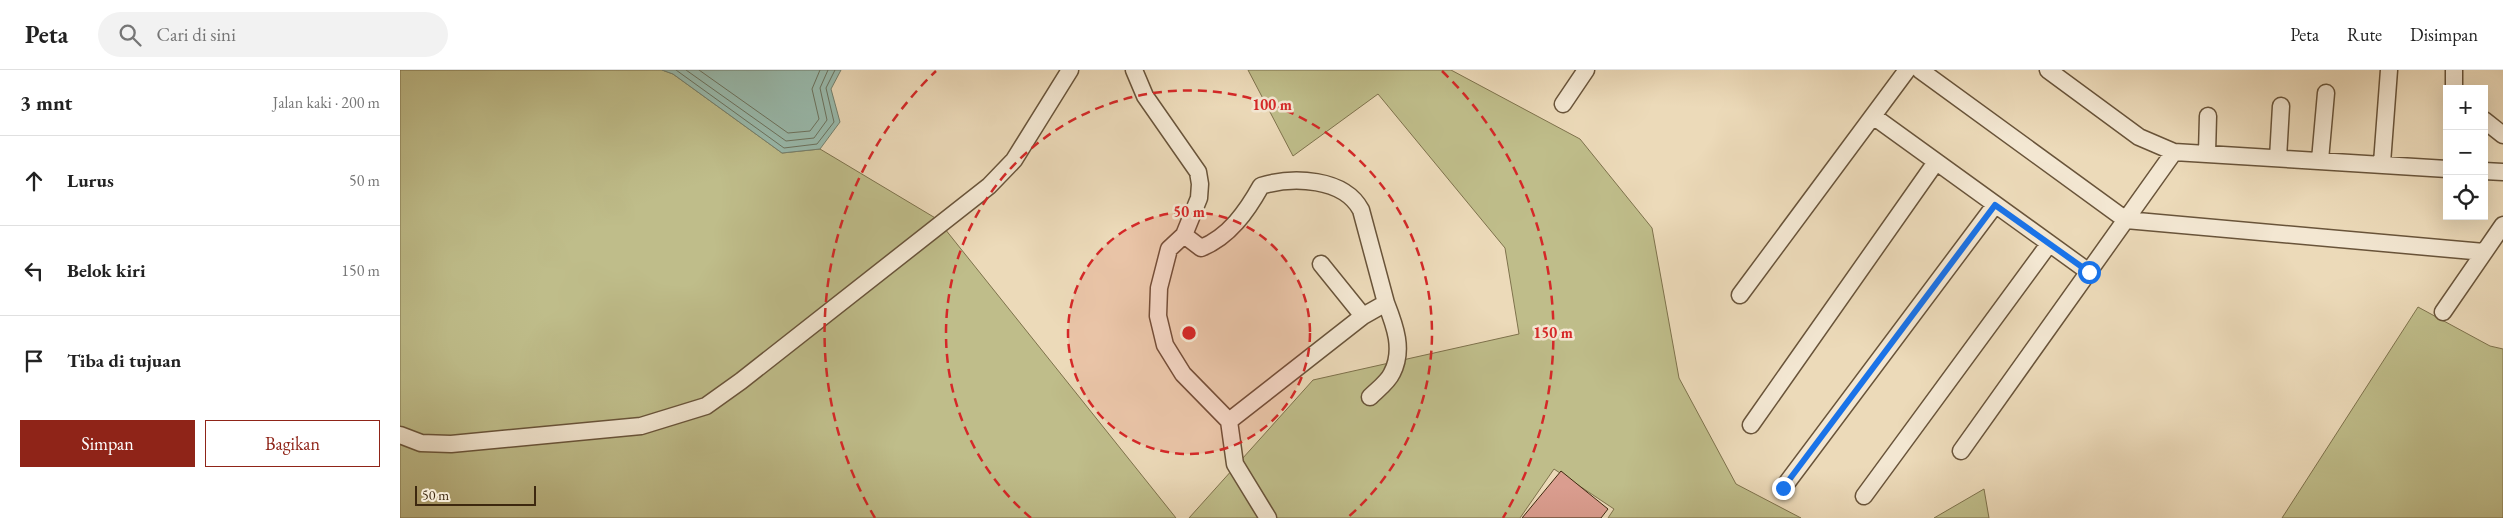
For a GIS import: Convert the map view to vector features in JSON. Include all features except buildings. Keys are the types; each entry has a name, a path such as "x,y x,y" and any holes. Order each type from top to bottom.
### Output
{"street":[{"path":"400,435 421,443 451,444 641,426 706,406 741,381 989,186 1014,160 1070,70"},
{"path":"1134,70 1145,96 1198,172 1200,184 1198,198 1184,235 1169,249 1159,288 1158,316 1166,345 1183,374 1229,421 1235,464 1268,518"},
{"path":"1563,104 1586,70"},
{"path":"1740,295 1907,70"},
{"path":"1920,70 2126,220 2484,252"},
{"path":"2048,70 2139,137 2174,152 2382,163 2443,169"},
{"path":"2382,163 2389,70"},
{"path":"2454,70 2454,85"},
{"path":"2320,160 2326,93"},
{"path":"2278,158 2281,106"},
{"path":"1873,116 2089,272"},
{"path":"2207,153 2208,116"},
{"path":"2488,123 2503,134"},
{"path":"1961,451 2174,152"},
{"path":"1751,424 1936,162"},
{"path":"2488,171 2503,172"},
{"path":"1184,235 1202,248 1214,243 1246,213 1261,186 1267,184 1311,181 1330,185 1355,198 1361,210 1398,344 1392,375 1370,397"},
{"path":"1783,488 1995,205"},
{"path":"2443,312 2503,225"},
{"path":"1864,496 2049,244"},
{"path":"1321,264 1363,316"},
{"path":"1229,421 1363,316 1386,304"}],"shaded area":[{"path":"400,70 662,70 673,74 782,153 820,149 937,219 1176,518 400,518"},
{"path":"1248,70 1451,70 1580,139 1652,228 1679,378 1736,484 1801,518 1608,518 1614,509 1554,469 1520,518 1189,518 1313,380 1519,334 1505,248 1378,94 1293,156"},
{"path":"2418,307 2490,346 2503,349 2503,518 2282,518"},
{"path":"1984,489 1989,518 1934,518"}],"water":[{"path":"662,70 841,70 831,89 840,122 820,149 782,153 673,74"}],"route":[{"path":"1783,488 1995,205 2089,272"}]}
